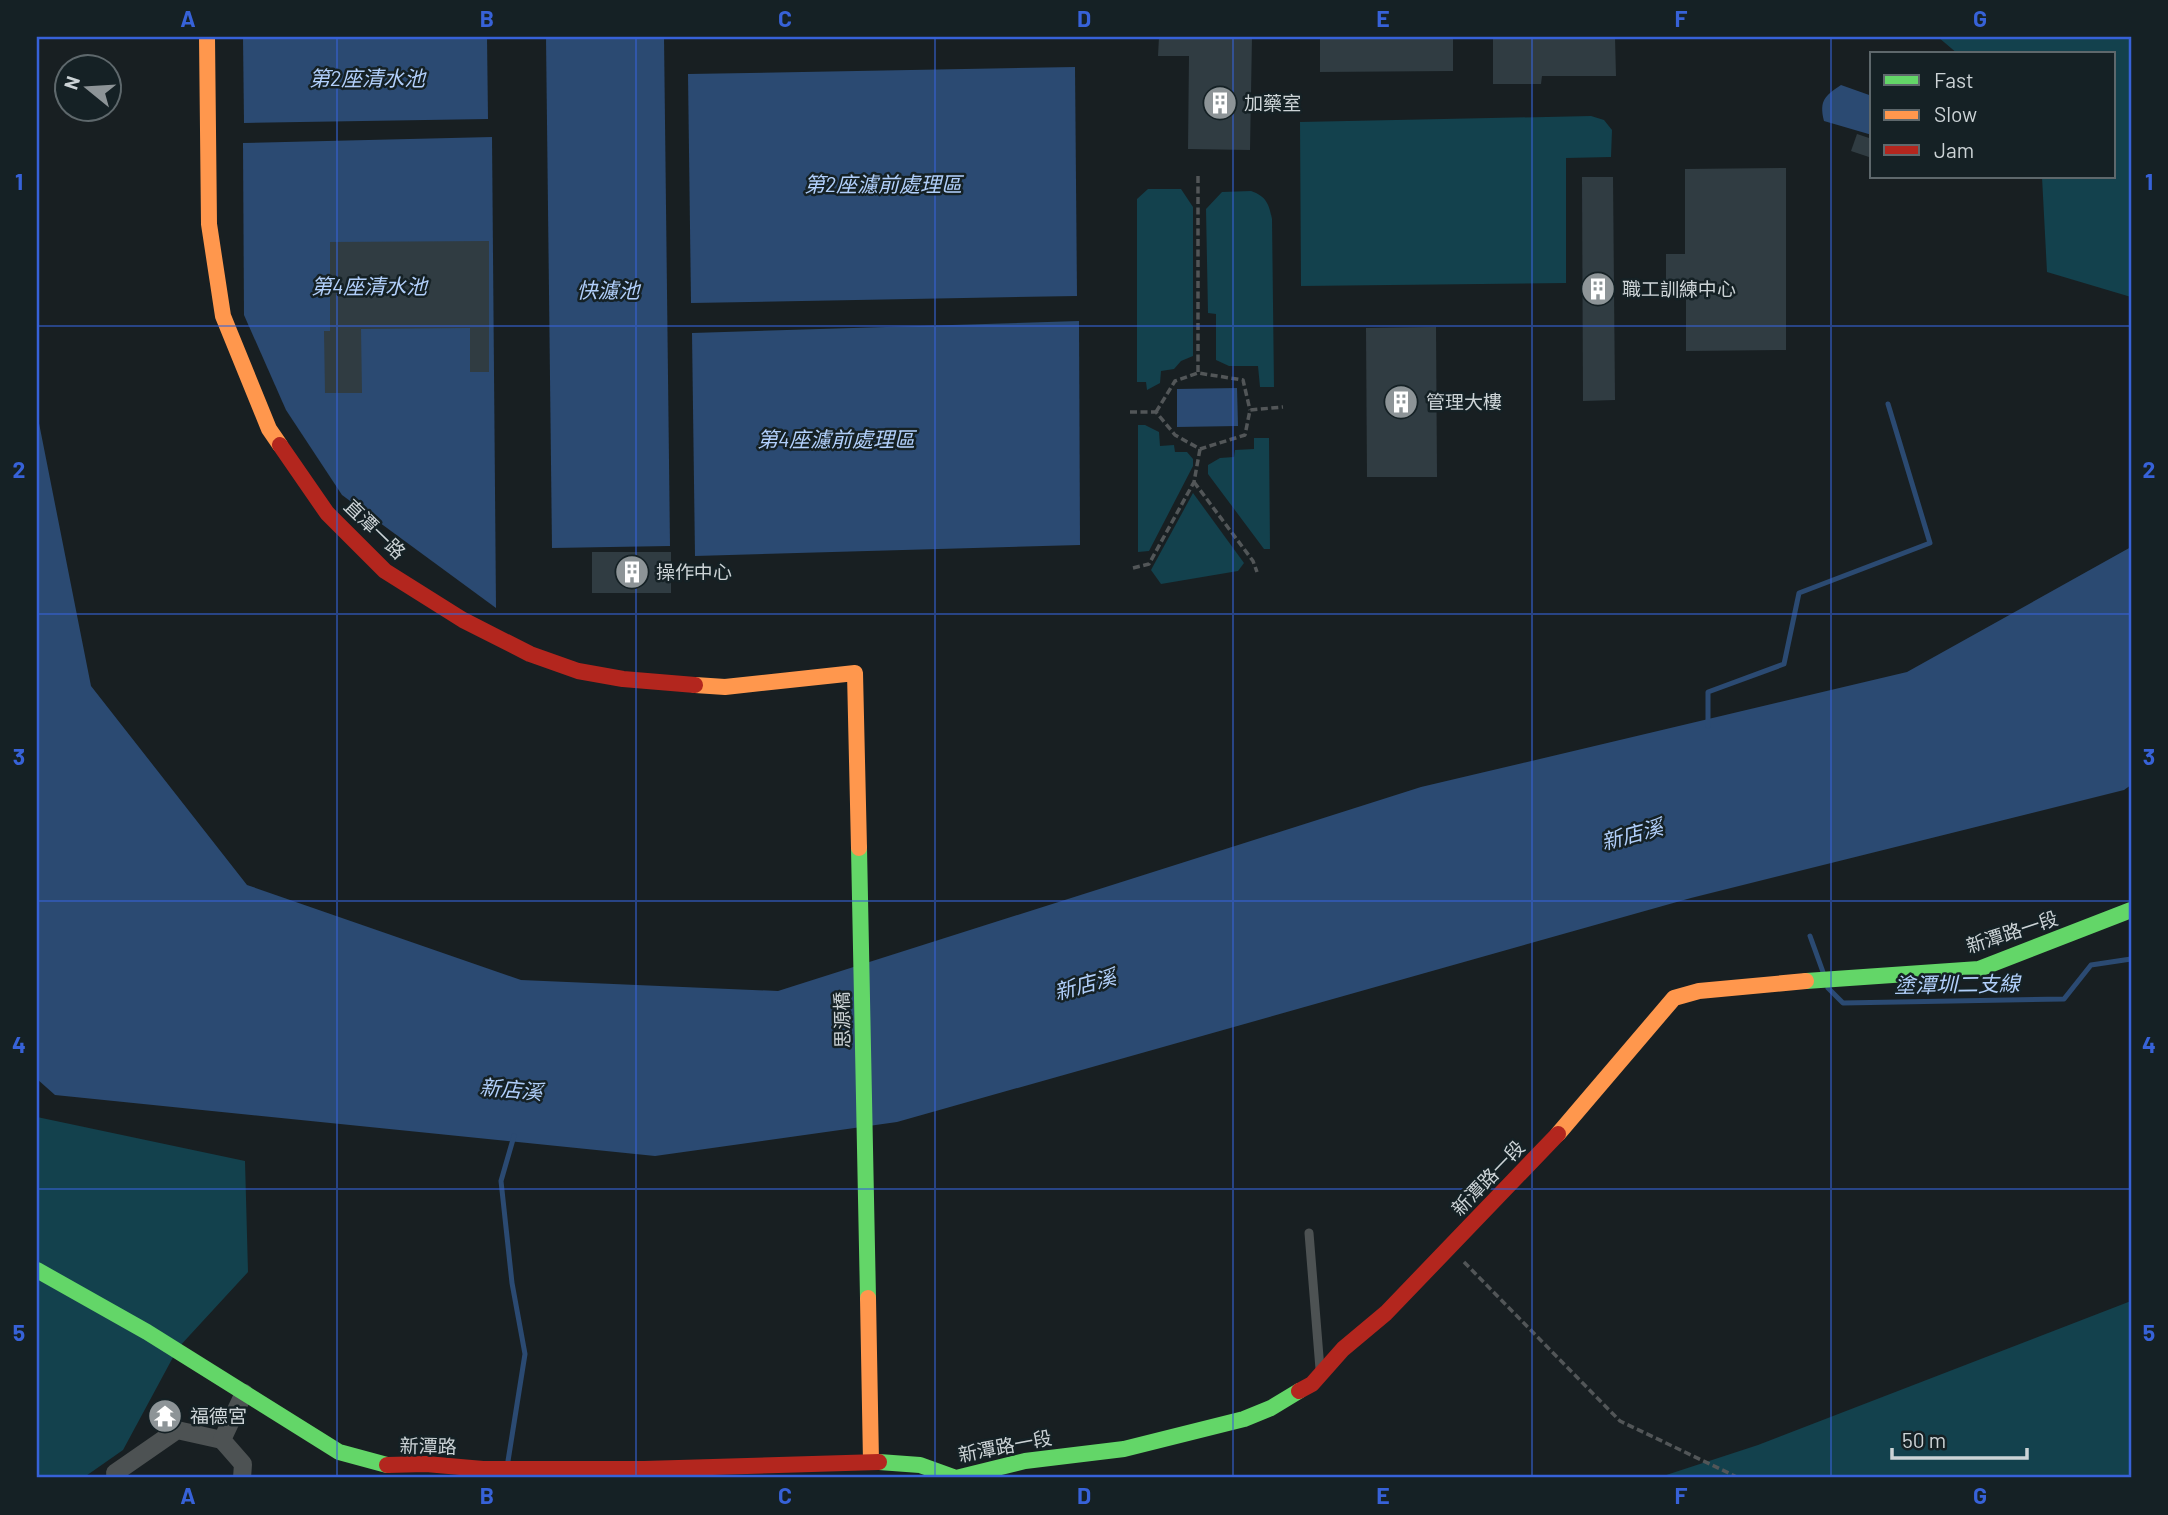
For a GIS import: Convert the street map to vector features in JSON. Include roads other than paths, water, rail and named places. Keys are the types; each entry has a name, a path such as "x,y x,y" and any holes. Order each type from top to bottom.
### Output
{"street":[{"name":"直潭一路","path":"207,37 209,225 223,316 269,429 327,513 385,571 463,620 530,654 578,671 624,679 725,687 855,673 857,690"},
{"name":"思源橋","path":"857,690 871,1462"},
{"name":"新潭路一段","path":"871,1462 920,1465 956,1478 1025,1461 1124,1449 1244,1419 1271,1408 1312,1384 1343,1349 1386,1313 1450,1248 1556,1137 1674,998 1699,991 1804,981 1979,969 2131,910"},
{"name":"新潭路","path":"37,1270 146,1332 339,1452 390,1472 426,1464 487,1472 519,1469 644,1469 871,1462"},
{"path":"222,1440 244,1393"},
{"path":"115,1473 177,1430 222,1440 243,1464 242,1478"}],"lane":[{"path":"1309,1233 1321,1374"}],"water":[{"name":"第2座清水池","path":"243,37 487,37 488,119 244,123"},
{"name":"快濾池","path":"546,37 664,37 670,546 552,548"},
{"name":"第2座濾前處理區","path":"1075,67 1077,296 691,303 688,74"},
{"path":"1841,85 1870,95 1870,134 1824,121 1823,103 1831,92"},
{"name":"第4座清水池","path":"492,137 496,608 342,495 286,410 244,315 243,143"},
{"name":"第4座濾前處理區","path":"1079,321 1080,545 695,556 692,333"},
{"path":"1237,388 1238,426 1177,427 1177,389"},
{"name":"新店溪","path":"37,413 91,686 247,885 521,980 778,991 1421,787 1907,672 2131,547 2131,785 2124,790 1691,898 897,1122 655,1156 55,1095 37,1079"}],"waterway":[{"path":"1708,726 1708,692 1784,664 1799,593 1930,543 1888,404"},
{"name":"塗潭圳二支線","path":"1810,936 1823,972"},
{"name":"塗潭圳二支線","path":"1828,988 1843,1003 2064,999 2091,965 2131,959"},
{"path":"508,1461 525,1354 512,1283 501,1181 514,1136"}],"place":[{"name":"加藥室","path":"1220,103"},
{"name":"職工訓練中心","path":"1598,289"},
{"name":"管理大樓","path":"1401,402"},
{"name":"操作中心","path":"632,572"},
{"name":"福德宮","path":"165,1416"}]}
